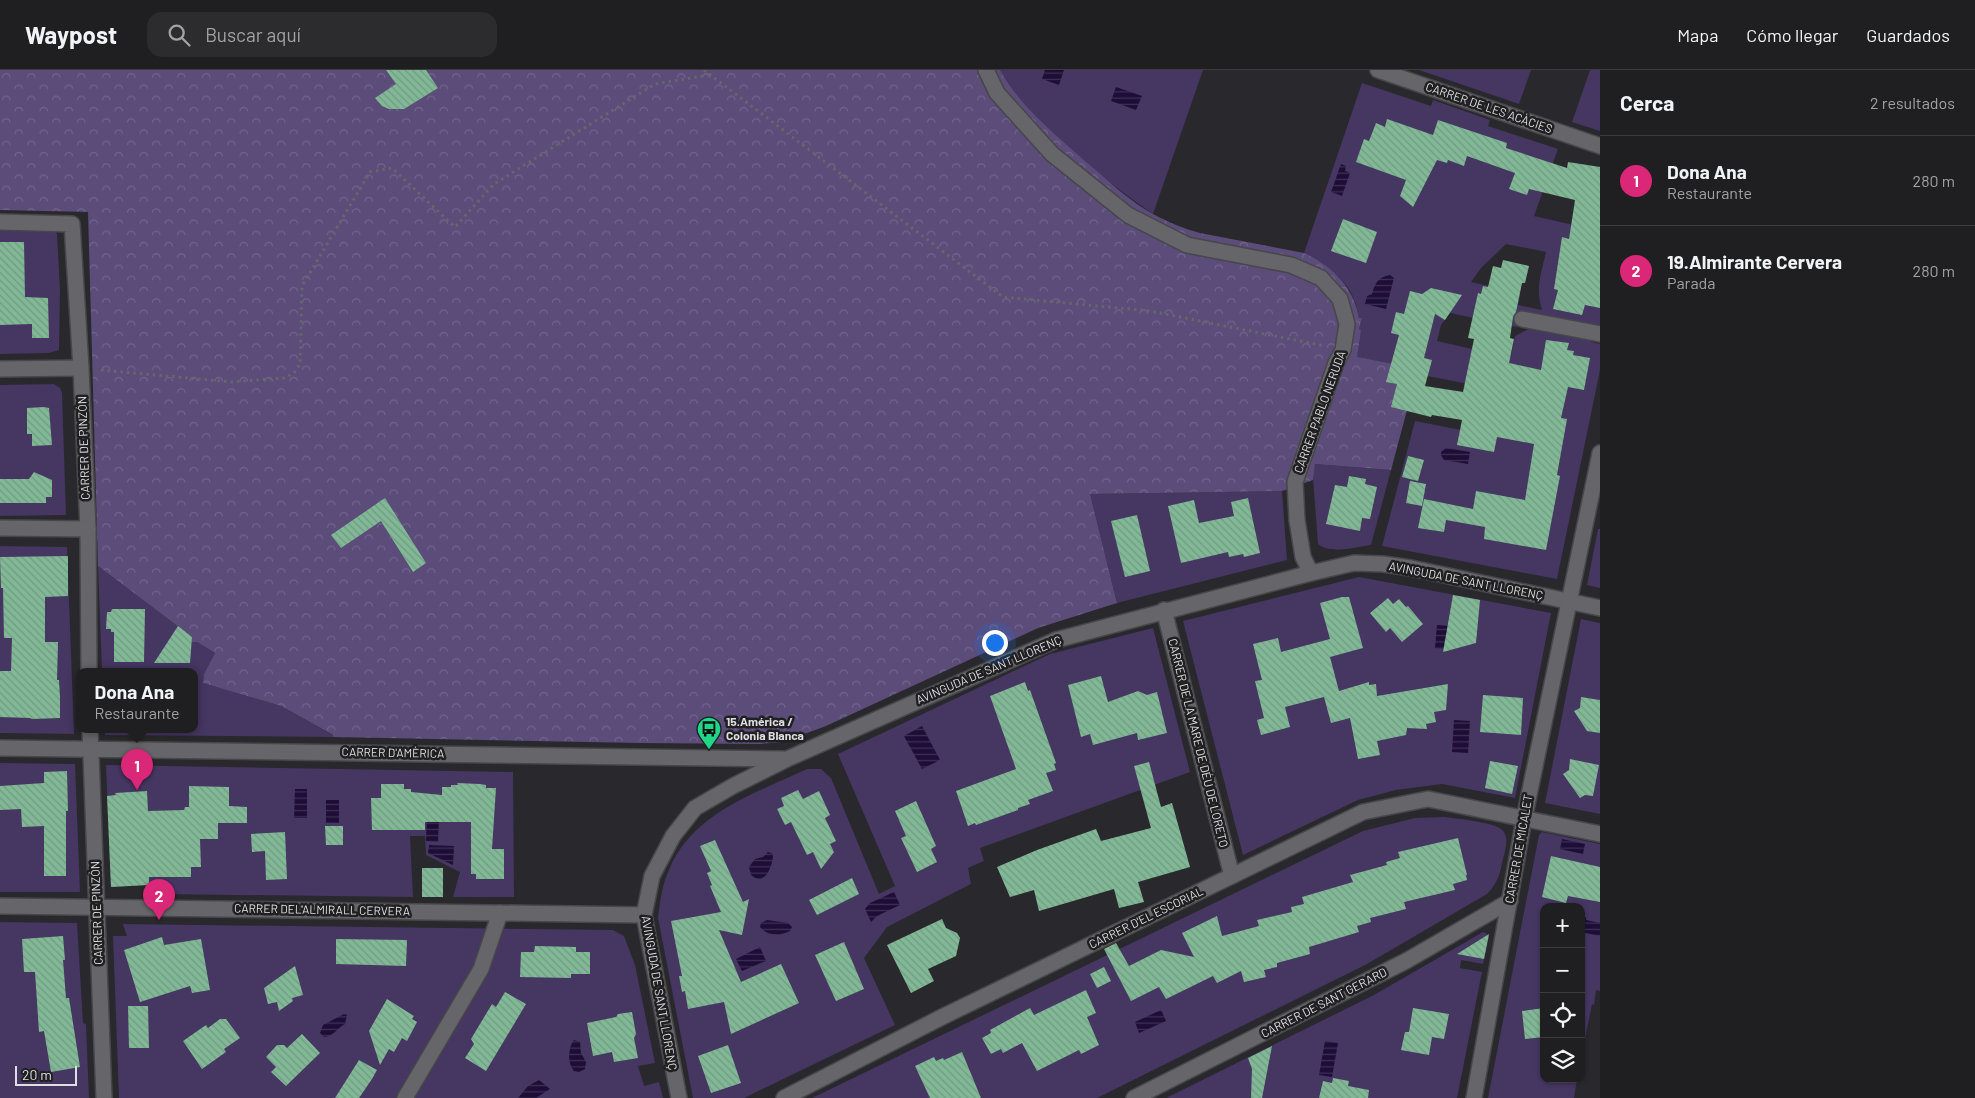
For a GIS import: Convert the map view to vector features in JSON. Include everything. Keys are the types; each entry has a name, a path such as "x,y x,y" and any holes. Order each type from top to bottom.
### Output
{"street":[{"name":"CARRER PABLO NERUDA","path":"986,70 997,93 1052,154 1128,215 1188,245 1291,265 1321,278 1340,299 1347,324 1343,350 1336,363 1295,482 1297,520 1303,557 1311,573"},
{"name":"CARRER DE LES ACÀCIES","path":"1378,70 1600,146"},
{"name":"CARRER DE PINZÓN","path":"0,222 72,224 88,529 89,668"},
{"path":"1522,319 1600,334"},
{"path":"0,369 81,368"},
{"name":"CARRER DE MICALET","path":"1474,1098 1524,819 1570,602 1594,513 1600,454"},
{"path":"0,528 88,529"},
{"name":"AVINGUDA DE SANT LLORENÇ","path":"679,1098 644,915 652,876 673,836 695,808 733,786 786,759 1056,640 1164,610 1354,563 1383,564 1600,608"},
{"name":"CARRER DE LA MARE DE DÉU DE LORETO","path":"1164,610 1232,876"},
{"name":"CARRER DE PINZÓN","path":"90,733 104,1098"},
{"name":"CARRER D'AMÈRICA","path":"0,748 786,759"},
{"name":"CARRER D'EL ESCORIAL","path":"784,1098 951,1013 1363,812 1428,800 1600,834"},
{"name":"CARRER DE SANT GERARD","path":"1134,1098 1406,961 1510,901"},
{"name":"CARRER DEL'ALMIRALL CERVERA","path":"0,906 644,915"},
{"path":"405,1098 481,969 500,913"}],"path":[{"path":"704,70 1003,297 1150,311 1343,350"},
{"path":"101,370 231,382 284,378 294,373 300,364 302,286 370,172 392,168 455,226 494,184 655,84 709,75"}],"shaded area":[{"path":"1000,70 1203,70 1153,214 1112,184 1048,130 1013,90"},
{"path":"1045,70 1064,70 1059,85 1042,79"},
{"path":"1419,70 1531,70 1519,104"},
{"path":"1590,70 1600,70 1600,131 1572,122"},
{"path":"1362,83 1431,106 1433,100 1490,120 1488,126 1558,149 1534,216 1600,231 1600,325 1595,324 1594,329 1520,316 1517,327 1450,313 1441,325 1437,341 1511,356 1515,336 1538,324 1592,336 1591,342 1600,344 1600,370 1557,579 1382,546 1415,421 1497,437 1506,391 1427,376 1337,406 1361,330 1359,329 1362,318 1359,318 1352,294 1340,278 1304,253","holes":["1506,244 1546,252 1539,288 1542,310 1518,305 1520,293 1471,282 1481,268"]},
{"path":"1116,87 1142,96 1136,110 1111,101"},
{"path":"1341,164 1346,166 1345,171 1350,173 1342,196 1331,192"},
{"path":"0,229 53,229 57,234 60,290 59,350 49,353 0,354"},
{"path":"1390,275 1394,278 1386,309 1365,304 1367,296 1372,294 1378,281"},
{"path":"54,384 60,388 62,393 66,515 0,516 0,385"},
{"path":"1446,448 1470,452 1468,464 1444,460 1441,452"},
{"path":"1315,464 1391,470 1371,545 1337,550 1318,544 1313,478"},
{"path":"1282,491 1287,560 1117,603 1090,494"},
{"path":"1598,529 1600,529 1600,588 1587,585"},
{"path":"0,546 67,547 74,734 0,733"},
{"path":"98,566 192,637 192,642 197,642 215,653 204,674 203,683 281,706 334,736 105,735 105,733 198,733 198,668 102,668"},
{"path":"1359,577 1551,613 1515,798 1442,784 1396,790 1358,800 1243,855 1183,621"},
{"path":"1581,619 1600,623 1600,814 1545,803"},
{"path":"1437,625 1449,626 1448,649 1435,648"},
{"path":"1153,628 1190,772 980,848 984,861 968,868 971,884 887,927 864,958 895,1025 744,1098 693,1098 658,918 662,893 669,870 679,850 693,834 709,819 747,796 807,769 821,769 831,778 879,894 895,886 838,754 1050,654"},
{"path":"1454,720 1470,721 1468,753 1452,752"},
{"path":"922,726 940,760 922,769 904,736"},
{"path":"0,763 75,764 80,892 0,892"},
{"path":"106,765 513,772 514,897 453,897 460,872 426,855 425,836 410,836 413,897 159,894 158,884 111,887"},
{"path":"295,789 307,789 307,818 294,818"},
{"path":"326,800 339,800 339,823 326,823"},
{"path":"427,817 439,817 438,842 426,841"},
{"path":"1445,817 1486,823 1504,832 1506,846 1501,869 1496,882 1487,894 1367,964 1097,1098 812,1098 1363,831 1415,818"},
{"path":"1542,832 1600,844 1600,991 1596,990 1585,1039 1585,903 1540,903 1540,1083 1576,1083 1574,1098 1488,1098 1539,835"},
{"path":"1562,839 1585,844 1583,854 1560,849"},
{"path":"429,845 454,846 453,865 428,853"},
{"path":"768,852 773,854 770,869 764,877 756,878 751,875 749,867 755,859 763,857"},
{"path":"894,892 900,905 877,916 871,922 865,909 870,903"},
{"path":"1585,917 1586,920 1600,923 1600,936 1585,933"},
{"path":"767,920 788,923 792,927 786,933 770,934 760,927 761,923"},
{"path":"0,922 77,923 83,1023 86,1024 89,1098 0,1098"},
{"path":"123,924 613,930 624,936 635,965 655,1063 638,1066 644,1086 659,1082 663,1098 119,1098 113,936 127,936"},
{"path":"1483,932 1489,937 1483,964 1461,960 1460,968 1482,972 1457,1098 1166,1098 1374,995"},
{"path":"760,947 766,961 742,971 736,959"},
{"path":"1161,1010 1166,1021 1139,1033 1135,1022"},
{"path":"344,1014 347,1015 345,1024 333,1034 324,1037 320,1033 323,1025"},
{"path":"574,1040 580,1042 581,1053 586,1062 585,1069 579,1072 574,1071 569,1060 570,1047"},
{"path":"1325,1041 1338,1043 1332,1077 1319,1075"},
{"path":"539,1080 550,1089 536,1098 518,1098 528,1086"}],"green space":[{"path":"0,70 1000,70 1019,98 1042,122 1114,186 1153,214 1200,233 1304,253 1324,264 1347,287 1359,318 1362,318 1359,329 1361,330 1357,357 1418,369 1391,470 1315,464 1313,480 1282,491 1090,494 1117,603 1038,628 826,726 783,742 760,744 640,743 333,737 333,735 281,706 203,683 204,674 215,653 197,642 192,642 192,637 98,566 88,212 0,210"}],"building":[{"path":"386,70 426,70 438,88 404,109 389,109 382,106 375,98 396,84"},
{"path":"1387,119 1433,135 1438,120 1507,143 1506,148 1567,168 1568,162 1600,167 1600,308 1585,305 1582,315 1553,309 1558,290 1554,289 1562,237 1569,239 1575,200 1529,189 1527,195 1509,189 1515,173 1467,156 1464,166 1448,160 1447,163 1437,160 1413,207 1400,196 1406,180 1356,162 1364,139 1369,141 1376,123 1385,127"},
{"path":"1343,219 1377,232 1366,263 1331,251"},
{"path":"0,242 24,242 25,297 48,298 49,338 32,338 32,324 0,325"},
{"path":"1503,260 1529,266 1525,283 1522,283 1516,312 1513,317 1510,338 1514,339 1509,363 1541,370 1546,340 1569,343 1567,350 1574,351 1573,355 1590,358 1584,390 1568,387 1561,418 1567,419 1557,475 1560,476 1546,550 1484,539 1485,527 1446,520 1444,532 1418,528 1424,499 1473,509 1476,491 1525,500 1534,444 1497,437 1494,452 1457,445 1462,420 1432,415 1431,417 1391,407 1397,384 1386,382 1399,335 1391,333 1396,312 1404,314 1410,291 1422,294 1431,288 1462,295 1445,320 1435,314 1424,358 1432,360 1425,386 1463,392 1474,339 1468,338 1478,293 1481,294 1483,286 1488,287 1493,266 1501,268"},
{"path":"27,408 49,408 52,445 32,446 32,434 27,434"},
{"path":"1408,456 1424,460 1418,481 1402,477"},
{"path":"34,472 52,480 52,497 46,497 46,503 0,503 0,479 29,479"},
{"path":"1349,476 1366,479 1365,484 1377,487 1370,519 1362,518 1360,531 1326,524 1335,485 1347,487"},
{"path":"1410,481 1426,484 1422,506 1406,503"},
{"path":"385,498 426,563 413,572 381,521 341,548 331,535"},
{"path":"1248,498 1260,553 1244,557 1243,554 1229,557 1228,552 1181,563 1168,506 1194,500 1199,523 1234,516 1231,502"},
{"path":"1137,515 1150,571 1125,577 1111,521"},
{"path":"68,556 68,596 45,597 45,642 58,642 57,680 59,680 60,718 0,717 0,671 11,671 12,638 4,638 0,557"},
{"path":"1453,595 1480,600 1476,643 1443,652"},
{"path":"1349,597 1363,648 1330,657 1339,691 1369,682 1369,685 1376,684 1377,696 1448,684 1446,710 1434,712 1436,722 1426,724 1427,729 1407,728 1406,735 1377,741 1380,755 1358,759 1350,718 1331,723 1324,697 1285,707 1290,727 1261,735 1257,720 1264,718 1255,681 1262,680 1253,644 1278,638 1281,652 1330,639 1320,603"},
{"path":"1388,598 1393,604 1399,599 1406,607 1408,606 1423,624 1402,642 1390,628 1386,632 1370,613"},
{"path":"112,609 145,609 144,662 114,662 114,632 111,632 111,629 106,629 107,612 111,612"},
{"path":"178,626 192,637 190,663 154,663"},
{"path":"1101,676 1108,702 1138,691 1147,695 1157,692 1167,733 1138,740 1137,733 1093,745 1090,734 1081,737 1068,685"},
{"path":"1025,682 1028,691 1030,690 1056,763 1054,764 1056,770 1046,773 1053,791 1028,800 1030,804 1018,808 1018,810 968,826 956,791 1016,769 990,696"},
{"path":"1483,695 1523,698 1521,735 1480,732"},
{"path":"1581,697 1600,700 1600,733 1587,731 1574,711 1580,708"},
{"path":"1570,759 1599,765 1593,796 1585,795 1580,798 1563,774 1569,770"},
{"path":"1490,761 1518,766 1512,794 1485,788"},
{"path":"1149,762 1161,807 1172,803 1190,867 1138,882 1144,902 1119,908 1114,889 1039,911 1034,890 1010,897 997,867 1037,850 1096,829 1101,841 1151,828 1134,766"},
{"path":"67,771 66,876 44,876 44,826 22,827 21,809 0,810 0,786 44,783 44,772"},
{"path":"457,783 480,784 486,785 486,788 496,788 492,849 504,849 504,879 476,879 476,874 471,874 471,822 425,822 425,830 372,830 371,798 381,798 381,784 404,784 404,789 411,789 411,792 442,795 442,787 451,787 451,785 458,785"},
{"path":"189,786 229,787 229,806 247,807 247,823 218,823 218,839 200,839 201,867 191,867 191,877 149,877 149,885 111,887 107,796 116,795 115,793 147,791 148,811 184,810 185,807 189,807"},
{"path":"798,790 803,799 819,791 830,815 825,818 836,841 830,844 834,852 821,869 813,852 807,855 791,822 785,825 777,809 784,806 781,798"},
{"path":"916,801 936,846 931,849 937,862 917,872 901,838 906,836 895,811"},
{"path":"325,826 343,826 343,845 326,845"},
{"path":"285,832 287,879 266,880 265,851 252,852 251,834"},
{"path":"1458,838 1467,880 1453,884 1455,890 1404,902 1406,909 1370,918 1371,922 1357,926 1359,932 1309,947 1310,954 1277,963 1277,967 1264,970 1266,977 1244,982 1241,971 1217,983 1213,976 1166,999 1159,987 1131,1001 1104,949 1116,943 1129,966 1161,950 1194,957 1182,933 1217,916 1222,936 1259,926 1257,920 1292,912 1291,907 1304,904 1302,897 1353,882 1350,875 1387,865 1386,862 1400,858 1398,852"},
{"path":"715,840 743,902 749,899 742,935 719,930 741,982 781,964 799,1003 731,1034 724,1002 688,1009 685,991 682,992 679,976 682,976 671,921 721,912 710,886 712,885 707,873 711,871 700,846"},
{"path":"1551,856 1600,867 1600,902 1568,896 1566,903 1542,897"},
{"path":"422,868 443,868 443,897 422,897"},
{"path":"852,878 859,894 817,915 809,900"},
{"path":"942,919 946,928 957,933 960,938 956,956 928,969 934,981 911,993 887,945"},
{"path":"1489,934 1484,959 1457,954"},
{"path":"63,936 66,998 69,998 80,1067 51,1072 44,1031 39,1032 35,972 24,972 22,939"},
{"path":"162,937 164,945 201,939 210,990 192,993 190,986 140,1002 124,950"},
{"path":"336,939 407,940 406,966 336,964"},
{"path":"844,942 864,989 836,1001 815,955"},
{"path":"535,946 576,947 576,952 590,952 590,974 571,974 571,978 520,977 521,952 534,952"},
{"path":"295,966 303,995 292,998 293,1001 279,1011 277,1002 268,1004 264,988"},
{"path":"1104,967 1111,981 1097,988 1090,974"},
{"path":"1086,990 1096,1013 1087,1017 1099,1045 1081,1054 1079,1050 1037,1071 1022,1043 1003,1053 1001,1049 991,1054 982,1038 991,1033 990,1030 1030,1008 1034,1015"},
{"path":"505,992 526,1004 486,1071 465,1058 474,1044 471,1039 492,1004 496,1007"},
{"path":"387,999 414,1016 412,1019 417,1022 407,1041 402,1038 394,1052 389,1049 380,1065 369,1031"},
{"path":"128,1006 148,1006 149,1048 129,1048"},
{"path":"1413,1008 1449,1014 1444,1039 1432,1037 1429,1055 1401,1050 1405,1032 1409,1032"},
{"path":"1540,1009 1540,1037 1525,1039 1522,1011"},
{"path":"632,1012 638,1058 614,1062 612,1052 593,1056 587,1023"},
{"path":"220,1019 226,1019 240,1038 224,1049 226,1052 202,1069 183,1041 206,1025 208,1028"},
{"path":"302,1034 320,1053 286,1086 271,1072 276,1067 266,1057 277,1045 284,1045 287,1048"},
{"path":"728,1045 741,1083 711,1093 698,1056"},
{"path":"1272,1046 1262,1098 1251,1098 1252,1069 1248,1058"},
{"path":"962,1052 981,1098 930,1098 915,1066 934,1057 936,1061 943,1058 944,1060"},
{"path":"359,1060 377,1070 372,1079 359,1098 335,1098"},
{"path":"1333,1078 1349,1081 1348,1086 1369,1090 1368,1098 1319,1098 1323,1081 1332,1083"}],"place":[{"name":"15.América / Colonia Blanca","path":"709,750"},
{"name":"Dona Ana","path":"137,790"},
{"name":"19.Almirante Cervera","path":"159,920"}]}
